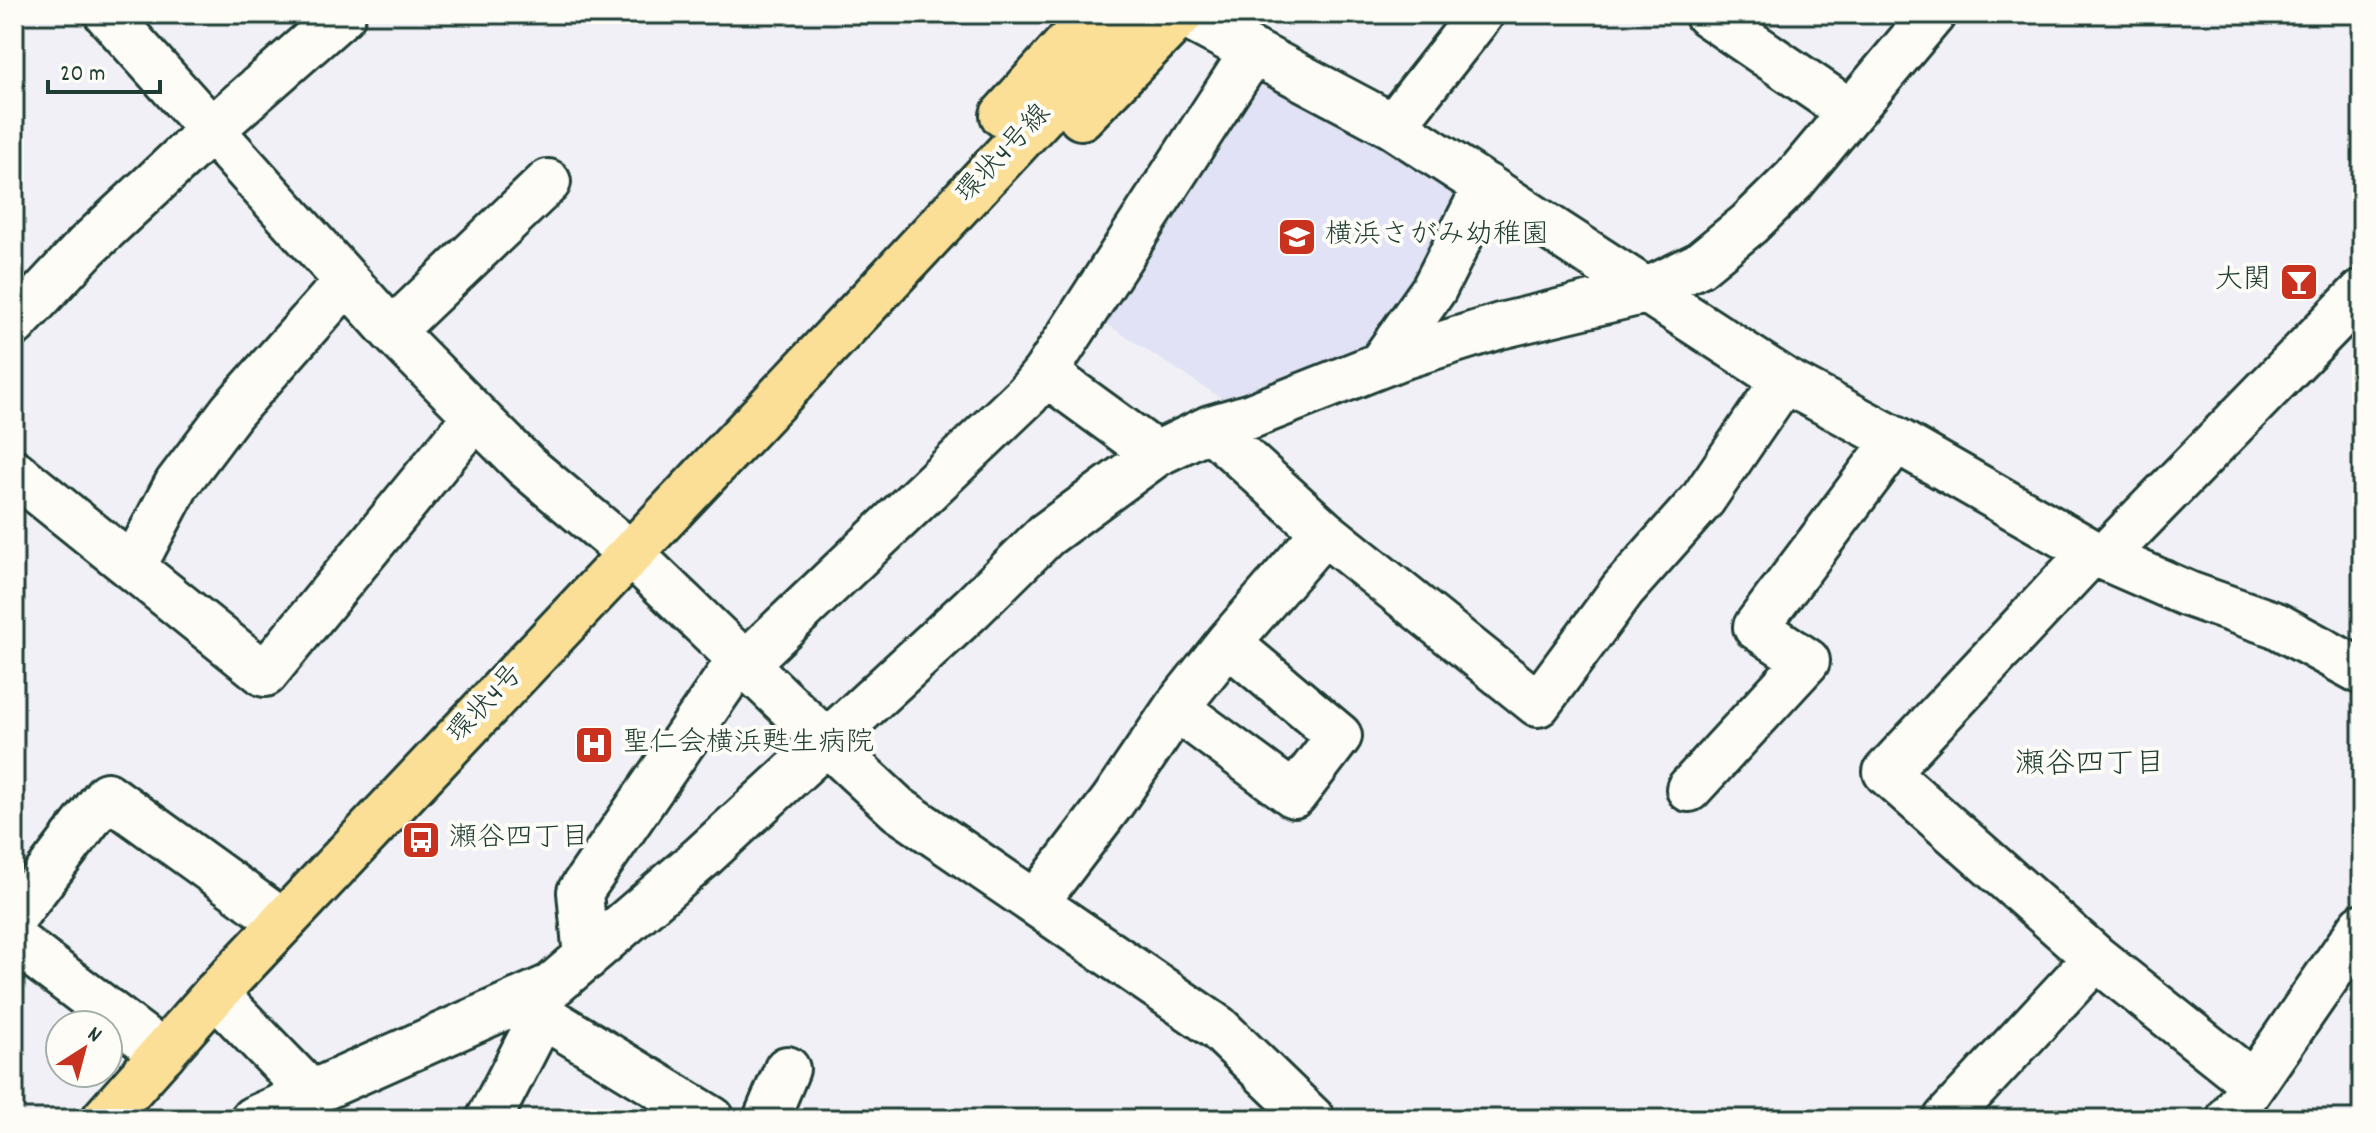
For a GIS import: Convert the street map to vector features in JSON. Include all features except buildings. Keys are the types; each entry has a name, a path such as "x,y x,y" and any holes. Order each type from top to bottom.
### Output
{"main road":[{"path":"874,296 954,169 1094,14"},
{"name":"環状4号線","path":"874,296 1137,14"},
{"path":"874,296 963,232 1022,180 1181,14"},
{"name":"環状4号","path":"104,1119 215,994 874,296"}],"street":[{"path":"107,14 392,331 476,416 526,466 630,553 898,809 1218,1028 1312,1119"},
{"path":"14,324 87,246 210,131 343,14"},
{"path":"1181,14 1393,126 1784,380 2099,554 2188,594 2276,625 2362,672"},
{"path":"1393,126 1481,14"},
{"path":"1707,14 1849,111"},
{"path":"489,1119 531,1009 552,986 702,857 972,608 1046,535 1156,454 1210,428 1251,416 1381,364 1500,326 1646,291 1699,265 1749,224 1794,180 1933,14"},
{"path":"586,958 580,892 732,671 746,663 1027,395 1045,373 1252,53"},
{"path":"392,331 548,182"},
{"path":"1381,364 1434,289 1486,186"},
{"path":"133,567 177,484 232,411 347,281"},
{"path":"2253,1083 2096,958 1886,772 2362,292"},
{"path":"1045,373 1156,454"},
{"path":"1210,428 1324,532 1538,704 1623,589 1703,499 1784,380"},
{"path":"14,472 265,674 476,416"},
{"path":"1689,789 1807,661 1756,627 1896,440"},
{"path":"1036,902 1113,801 1176,708 1324,532"},
{"path":"1176,708 1294,795 1339,736 1228,643"},
{"path":"14,917 107,795 283,922"},
{"path":"2229,1119 2362,926"},
{"path":"14,940 163,1053"},
{"path":"1946,1119 2096,958"},
{"path":"215,994 310,1092"},
{"path":"253,1119 310,1092 531,1009"},
{"path":"531,1009 712,1119"},
{"path":"766,1119 787,1069"}],"shaded area":[{"name":"横浜さがみ幼稚園","path":"1264,71 1472,190 1374,357 1232,405 1094,316"}],"place":[{"name":"横浜さがみ幼稚園","path":"1297,237"},
{"name":"大関","path":"2299,282"},
{"name":"聖仁会横浜甦生病院","path":"594,745"},
{"name":"瀬谷四丁目","path":"421,840"}],"district":[{"name":"瀬谷四丁目","path":"2090,766"}]}
